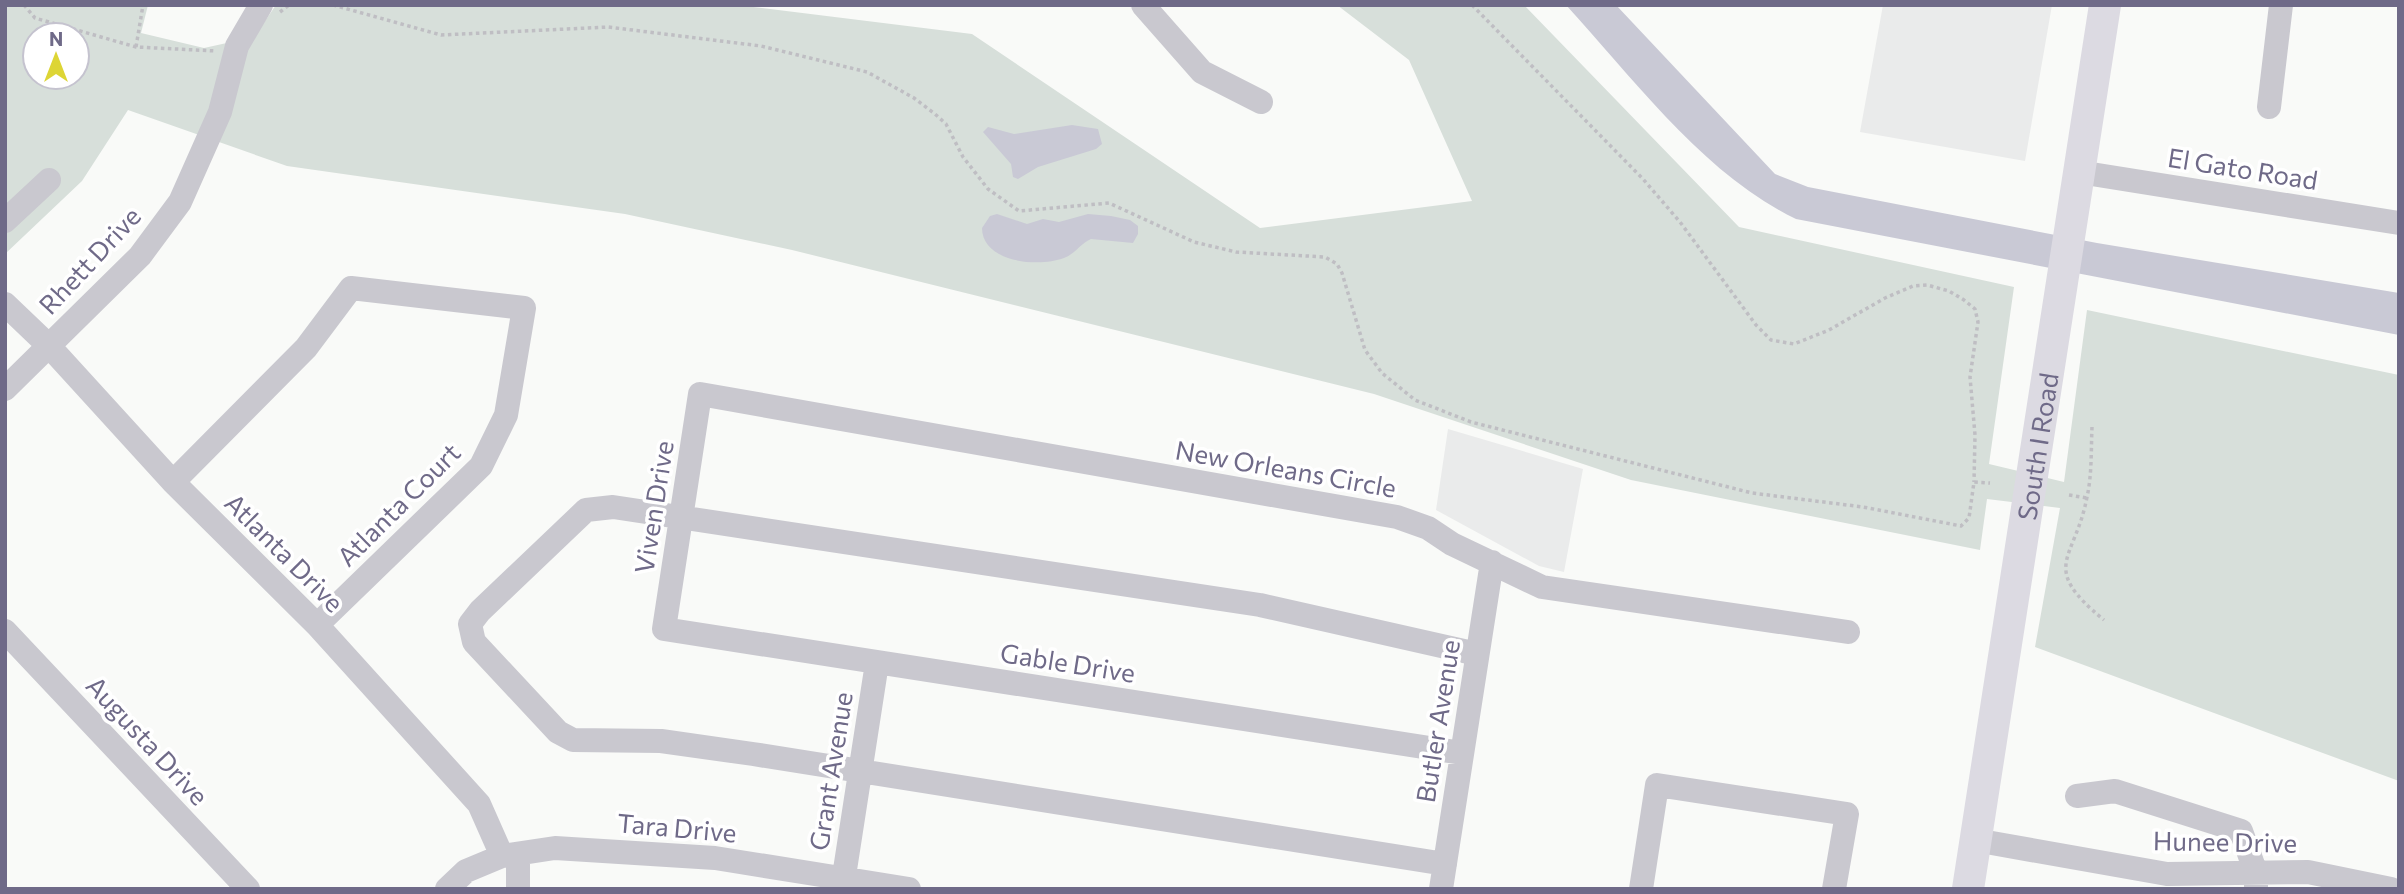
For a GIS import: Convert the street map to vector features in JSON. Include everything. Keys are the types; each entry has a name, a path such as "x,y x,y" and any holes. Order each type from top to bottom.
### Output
{"main road":[{"name":"South I Road","path":"1968,889 2105,5"}],"street":[{"name":"Rhett Drive","path":"5,388 139,256 180,202 220,111 237,46 261,5"},
{"path":"1143,5 1202,72 1261,102"},
{"path":"2269,107 2281,5"},
{"name":"El Gato Road","path":"2079,172 2399,223"},
{"path":"5,221 49,180"},
{"name":"Atlanta Court","path":"173,482 306,348 351,288 524,308 506,415 481,466 317,625"},
{"name":"Atlanta Drive","path":"5,304 49,345 173,482 317,625 479,804 510,855"},
{"name":"Viven Drive","path":"664,629 700,394"},
{"name":"New Orleans Circle","path":"700,394 1396,517 1428,528 1452,544 1542,587 1848,632"},
{"path":"1445,864 661,741 573,740 558,732 474,642 470,624 480,611 586,510 613,507 1260,605 1477,654"},
{"name":"Butler Avenue","path":"1441,889 1492,562"},
{"name":"Gable Drive","path":"664,629 1462,753"},
{"name":"Augusta Drive","path":"5,631 248,889"},
{"name":"Grant Avenue","path":"843,884 877,663"},
{"path":"1641,889 1657,785 1847,814 1834,889"},
{"path":"2077,796 2115,791 2241,831 2256,881"},
{"name":"Hunee Drive","path":"1975,841 2167,874 2256,881 2308,872 2391,889"},
{"name":"Tara Drive","path":"447,889 466,871 510,855 555,848 638,851 715,858 843,884 909,889"},
{"path":"510,855 518,889"}],"path":[{"path":"24,5 35,18 136,47 221,52"},
{"path":"136,47 143,5"},
{"path":"333,5 441,35 608,27 761,46 867,72 914,98 935,114 946,124 963,157 988,189 1020,211 1109,202 1194,242 1236,251 1325,257 1337,264 1365,350 1382,373 1415,400 1471,422 1752,492 1863,507 1961,526 1969,518 1974,482 1975,435 1970,377 1979,322 1975,309 1949,291 1927,285 1913,286 1885,298 1829,330 1794,344 1771,340 1756,325 1680,222 1643,179 1472,5"},
{"path":"2092,427 2087,498 2067,552 2066,574 2076,597 2104,620"},
{"path":"1974,482 1990,483"},
{"path":"2069,495 2087,498"}],"shaded area":[{"path":"5,5 148,5 141,33 204,48 254,37 276,5 737,5 972,34 1260,228 1472,201 1409,60 1337,5 1524,5 1739,227 2014,287 1989,464 2064,482 2087,310 2399,375 2399,781 2035,647 2060,508 1987,499 1980,550 1631,480 1374,394 792,250 625,214 287,166 128,110 82,181 5,254"},
{"path":"1566,5 1616,5 1775,174 1808,187 2097,243 2399,293 2399,335 1796,219 1762,200 1701,151 1645,94"},
{"path":"1883,5 2052,5 2025,161 1860,132"},
{"path":"1072,125 1098,129 1102,144 1096,149 1038,167 1018,179 1013,177 1011,164 983,132 988,127 1014,134"},
{"path":"997,214 1027,224 1043,219 1059,222 1088,214 1111,216 1130,220 1138,226 1138,234 1133,243 1091,239 1064,258 1027,262 1001,255 984,239 982,228 990,216"},
{"path":"1448,429 1583,469 1564,572 1539,566 1436,510"}]}
